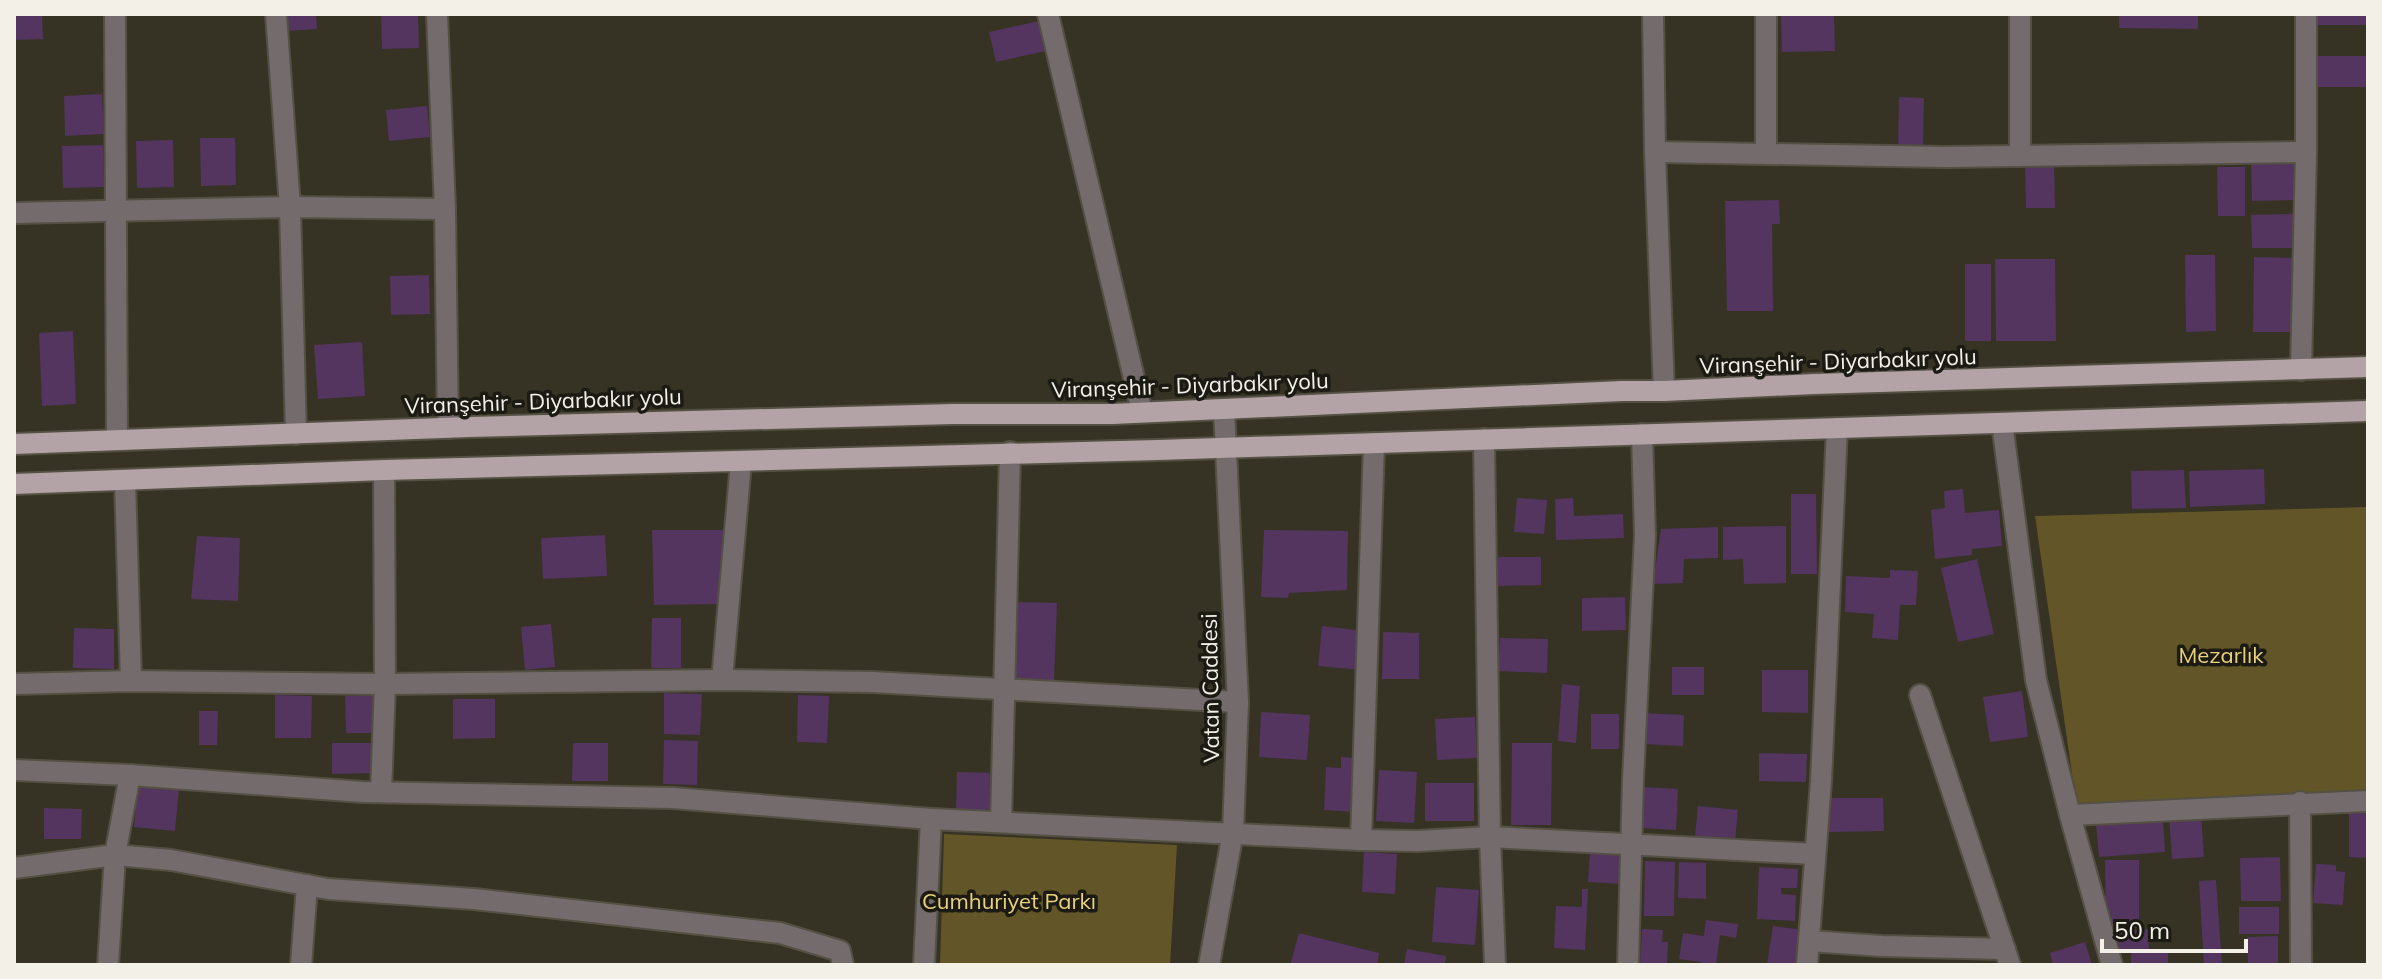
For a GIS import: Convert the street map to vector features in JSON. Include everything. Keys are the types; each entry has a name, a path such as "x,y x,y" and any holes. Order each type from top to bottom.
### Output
{"main road":[{"name":"Viranşehir - Diyarbakır yolu","path":"14,444 448,428 1142,412 1606,391 2368,367"},
{"path":"14,484 384,470 1226,448 2368,411"}],"street":[{"path":"115,14 117,439"},
{"path":"276,14 290,207 296,434"},
{"path":"437,14 445,209 448,428"},
{"path":"1048,14 1142,412"},
{"path":"1653,14 1664,391"},
{"path":"1766,14 1766,154"},
{"path":"2020,14 2020,154"},
{"path":"2301,370 2306,14"},
{"path":"1655,152 1945,157 2306,152"},
{"path":"14,213 290,207 445,209"},
{"name":"Vatan Caddesi","path":"1209,965 1233,832 1238,702 1224,409"},
{"path":"2002,423 2036,680 2112,965"},
{"path":"1807,965 1821,781 1837,428"},
{"path":"1628,965 1645,535 1642,434"},
{"path":"1484,439 1495,965"},
{"path":"1361,840 1374,443"},
{"path":"1001,822 1010,452"},
{"path":"722,680 741,462"},
{"path":"381,792 385,684 384,470"},
{"path":"125,480 131,681"},
{"path":"14,684 131,681 385,684 722,680 872,682 1238,702"},
{"path":"1809,941 2007,957 1920,695"},
{"path":"14,770 381,792 673,798 931,819 1361,840 1490,837 1815,854"},
{"path":"108,965 115,855 130,775"},
{"path":"2070,815 2368,801"},
{"path":"2300,802 2301,965"},
{"path":"924,965 931,819"},
{"path":"14,868 115,855 171,860 328,889 474,899 780,933 840,951 843,965"},
{"path":"301,965 307,885"}],"green space":[{"name":"Mezarlık","path":"2368,507 2368,793 2084,805 2076,802 2035,516"},
{"name":"Cumhuriyet Parkı","path":"944,834 1177,845 1170,965 940,965"}],"building":[{"path":"14,14 42,14 43,39 14,40"},
{"path":"287,14 316,14 317,29 288,31"},
{"path":"381,14 418,14 419,48 382,49"},
{"path":"1781,14 1834,14 1835,51 1782,52"},
{"path":"2119,14 2198,14 2198,29 2119,28"},
{"path":"2315,14 2368,14 2368,25 2315,25"},
{"path":"1039,21 1046,51 996,62 989,32"},
{"path":"2314,56 2368,56 2368,87 2313,87"},
{"path":"102,94 104,134 65,136 64,96"},
{"path":"1899,97 1924,98 1923,149 1898,149"},
{"path":"427,106 430,137 389,141 386,110"},
{"path":"200,138 235,138 236,185 201,186"},
{"path":"173,140 174,187 137,188 136,141"},
{"path":"103,145 104,187 63,188 62,146"},
{"path":"2296,163 2297,200 2252,201 2251,164"},
{"path":"2054,164 2055,208 2026,208 2025,165"},
{"path":"2217,167 2245,167 2245,216 2218,216"},
{"path":"1779,200 1780,224 1772,224 1773,311 1727,311 1725,201"},
{"path":"2293,214 2293,248 2252,248 2251,215"},
{"path":"2185,255 2215,255 2216,331 2186,332"},
{"path":"2254,257 2294,258 2293,332 2253,332"},
{"path":"1995,259 2055,259 2056,341 1996,341"},
{"path":"1965,264 1991,264 1991,341 1965,341"},
{"path":"429,275 430,314 391,315 390,276"},
{"path":"73,331 76,404 42,406 39,333"},
{"path":"362,342 365,396 318,399 314,345"},
{"path":"2264,469 2265,504 2190,507 2189,471"},
{"path":"2184,470 2186,508 2132,509 2131,471"},
{"path":"1963,489 1965,513 1999,510 2002,546 1972,549 1972,555 1935,559 1931,510 1945,508 1944,491"},
{"path":"1791,494 1816,494 1817,574 1791,574"},
{"path":"1517,498 1547,500 1544,534 1514,532"},
{"path":"1573,498 1574,516 1623,514 1624,538 1556,540 1555,499"},
{"path":"1786,526 1786,583 1744,584 1743,559 1723,560 1723,527"},
{"path":"1718,527 1718,558 1684,559 1683,583 1653,584 1661,529"},
{"path":"652,530 727,530 722,604 654,605"},
{"path":"1264,530 1348,531 1347,590 1289,593 1288,598 1261,597"},
{"path":"605,535 607,576 543,579 541,538"},
{"path":"197,536 240,538 238,601 191,599"},
{"path":"1498,557 1541,557 1541,585 1498,586"},
{"path":"1977,559 1994,634 1958,642 1941,568"},
{"path":"1890,570 1918,571 1916,605 1900,605 1898,640 1872,638 1874,614 1845,612 1846,576 1890,578"},
{"path":"1625,597 1626,630 1582,631 1582,598"},
{"path":"1017,602 1057,603 1054,681 1014,679"},
{"path":"652,618 681,618 681,668 651,668"},
{"path":"551,624 555,667 525,670 521,627"},
{"path":"1322,626 1365,631 1361,670 1318,666"},
{"path":"74,628 114,629 114,669 73,668"},
{"path":"1383,632 1419,633 1419,679 1382,679"},
{"path":"1500,638 1548,639 1547,673 1498,671"},
{"path":"1672,667 1704,667 1704,695 1672,695"},
{"path":"1762,670 1808,670 1808,713 1762,712"},
{"path":"1562,684 1580,686 1576,743 1558,741"},
{"path":"2022,691 2028,737 1990,742 1983,697"},
{"path":"664,693 702,694 700,735 664,734"},
{"path":"275,695 312,696 311,738 275,738"},
{"path":"375,695 375,733 346,733 345,696"},
{"path":"798,695 829,696 827,743 797,742"},
{"path":"453,699 495,699 495,738 453,739"},
{"path":"199,711 218,711 217,745 199,745"},
{"path":"1261,712 1310,715 1307,760 1259,757"},
{"path":"1643,713 1684,715 1683,746 1642,744"},
{"path":"1591,714 1619,714 1619,749 1591,749"},
{"path":"1475,717 1477,758 1437,760 1435,719"},
{"path":"664,740 698,741 697,785 663,784"},
{"path":"332,743 371,743 371,773 332,774"},
{"path":"573,743 608,743 608,781 572,781"},
{"path":"1512,743 1552,743 1551,825 1511,825"},
{"path":"1759,753 1807,754 1806,782 1759,781"},
{"path":"1341,757 1357,758 1354,812 1324,810 1326,767 1341,768"},
{"path":"1379,770 1417,772 1414,823 1376,821"},
{"path":"957,772 994,773 993,811 956,810"},
{"path":"1425,783 1474,783 1474,821 1425,821"},
{"path":"138,785 179,788 175,831 134,827"},
{"path":"1643,787 1678,789 1676,830 1641,828"},
{"path":"1829,798 1883,798 1884,831 1829,832"},
{"path":"1698,806 1738,810 1735,841 1695,836"},
{"path":"44,808 82,809 81,839 44,839"},
{"path":"2349,810 2368,810 2368,858 2349,857"},
{"path":"2201,814 2204,857 2172,859 2169,816"},
{"path":"2163,818 2165,852 2099,857 2096,823"},
{"path":"1364,852 1397,854 1395,894 1362,892"},
{"path":"1590,852 1623,854 1621,884 1588,882"},
{"path":"2280,857 2281,901 2241,901 2240,858"},
{"path":"2105,860 2139,860 2139,928 2106,928"},
{"path":"1645,861 1675,862 1674,916 1644,916"},
{"path":"1679,862 1706,863 1706,899 1678,898"},
{"path":"2316,864 2336,865 2336,871 2345,872 2343,905 2313,903"},
{"path":"1759,867 1798,869 1797,888 1781,888 1781,894 1796,895 1795,921 1757,919"},
{"path":"2216,880 2222,965 2204,965 2199,881"},
{"path":"1436,887 1479,890 1475,945 1432,942"},
{"path":"1582,889 1588,889 1585,950 1554,948 1556,906 1582,907"},
{"path":"2239,907 2279,907 2279,934 2239,934"},
{"path":"1706,920 1738,924 1736,938 1720,935 1716,965 1701,965 1701,962 1679,959 1683,933 1704,936"},
{"path":"1773,926 1804,930 1799,965 1767,965"},
{"path":"1642,929 1663,930 1662,942 1668,942 1667,964 1640,965"},
{"path":"2148,929 2149,950 2118,953 2116,932"},
{"path":"1299,933 1379,953 1377,965 1290,965"},
{"path":"2278,936 2278,965 2248,965 2247,937"},
{"path":"2085,942 2092,965 2053,965 2050,953"},
{"path":"1407,949 1446,956 1445,965 1404,965"},
{"path":"2168,952 2168,965 2131,965 2131,953"}]}
